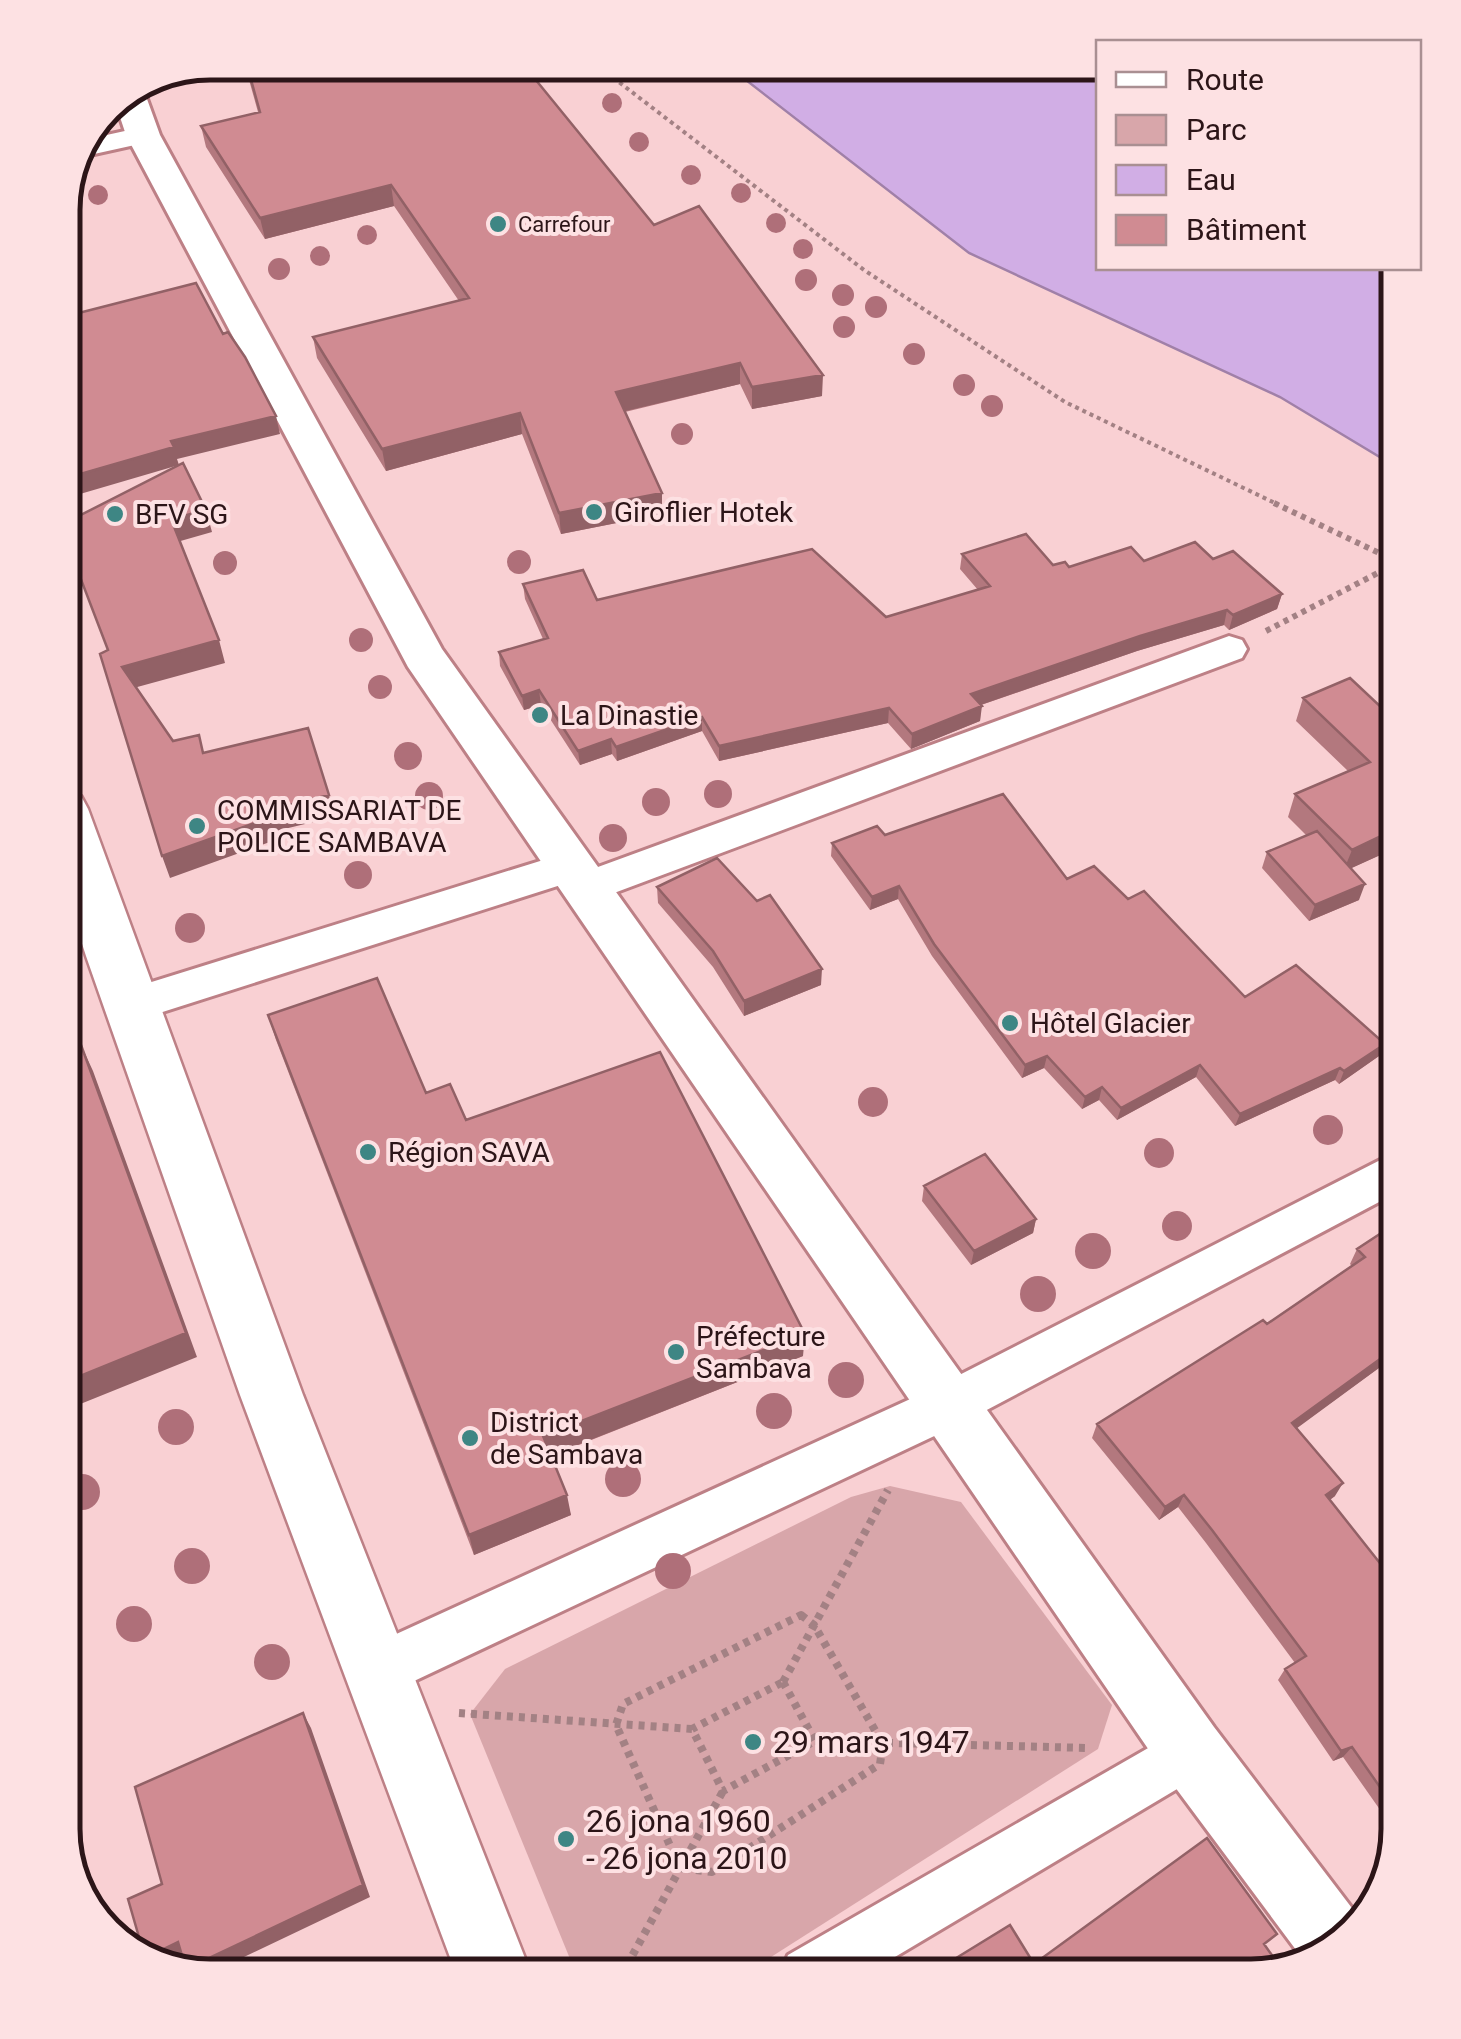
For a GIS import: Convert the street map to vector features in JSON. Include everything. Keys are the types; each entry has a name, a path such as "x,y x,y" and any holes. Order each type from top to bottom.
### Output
{"main road":[{"path":"80,861 128,1006 383,1690 488,1959"}],"street":[{"path":"103,137 136,114 424,656 946,1406 1190,1751 1327,1934"},
{"path":"128,1006 577,878 1229,649"},
{"path":"383,1690 946,1406 1381,1179"},
{"path":"838,1959 1190,1751"}],"path":[{"path":"617,80 864,270 1065,402 1381,554"},
{"path":"1229,649 1381,571"},
{"path":"383,1690 616,1724 692,1729 783,1682 890,1486"},
{"path":"801,1614 814,1625 883,1744 880,1764 712,1872 680,1868 616,1724 623,1704 801,1614"},
{"path":"783,1682 815,1741"},
{"path":"692,1729 723,1791"},
{"path":"630,1959 723,1791 815,1741 1098,1749"}],"green space":[{"path":"890,1486 961,1502 1112,1705 1098,1749 768,1959 570,1959 470,1714 505,1669 851,1497"}],"water":[{"path":"746,80 1096,80 1096,270 1381,270 1381,458 1280,397 969,253"}],"building":[{"path":"251,80 536,80 654,225 699,206 823,375 752,387 740,363 616,392 662,493 559,513 520,413 382,449 313,337 469,298 391,185 260,218 201,126 260,112"},
{"path":"196,283 223,334 228,332 245,357 276,416 171,441 174,447 80,474 80,313"},
{"path":"183,463 206,510 171,519 219,640 122,667 173,741 199,735 203,753 308,728 329,795 268,810 272,817 162,856 100,654 108,650 80,577 80,515"},
{"path":"1026,534 1053,565 1065,562 1069,567 1131,547 1144,561 1195,542 1213,559 1233,551 1282,594 1233,615 1227,610 1140,636 971,694 982,706 912,734 889,708 719,746 702,717 616,747 611,739 578,751 539,690 522,696 499,652 548,638 523,584 583,570 597,600 812,549 886,617 990,586 962,554"},
{"path":"1350,678 1381,707 1381,836 1352,850 1295,794 1370,762 1303,698"},
{"path":"1003,794 1067,879 1094,866 1128,899 1144,891 1245,997 1296,965 1381,1040 1381,1047 1344,1071 1340,1068 1240,1114 1200,1065 1121,1108 1102,1087 1085,1097 1047,1056 1025,1065 934,944 899,886 872,897 832,843 877,826 885,835"},
{"path":"1317,831 1365,884 1315,905 1267,852"},
{"path":"717,858 757,901 770,895 822,969 744,1001 713,951 657,887"},
{"path":"377,978 426,1093 450,1084 466,1120 660,1052 805,1334 543,1436 567,1495 469,1535 268,1015"},
{"path":"80,1045 186,1333 80,1376"},
{"path":"985,1154 1036,1219 974,1251 924,1186"},
{"path":"1381,1233 1381,1358 1292,1423 1343,1483 1326,1495 1381,1565 1381,1789 1352,1747 1341,1751 1285,1669 1306,1656 1212,1530 1184,1495 1165,1507 1097,1424 1263,1320 1267,1324 1365,1257 1357,1249"},
{"path":"303,1713 363,1885 207,1959 182,1956 178,1942 162,1950 139,1938 128,1899 162,1884 135,1787"},
{"path":"1207,1838 1277,1934 1264,1944 1273,1957 1268,1958 1041,1959"},
{"path":"1010,1925 1031,1959 955,1959"}],"place":[{"name":"Carrefour","path":"498,224"},
{"name":"Giroflier Hotek","path":"594,512"},
{"name":"BFV SG","path":"115,514"},
{"name":"La Dinastie","path":"540,715"},
{"name":"COMMISSARIAT DE POLICE SAMBAVA","path":"197,826"},
{"name":"Hôtel Glacier","path":"1010,1023"},
{"name":"Région SAVA","path":"368,1152"},
{"name":"Préfecture Sambava","path":"676,1352"},
{"name":"District de Sambava","path":"470,1438"},
{"name":"29 mars 1947","path":"753,1742"},
{"name":"26 jona 1960 - 26 jona 2010","path":"566,1839"}]}
